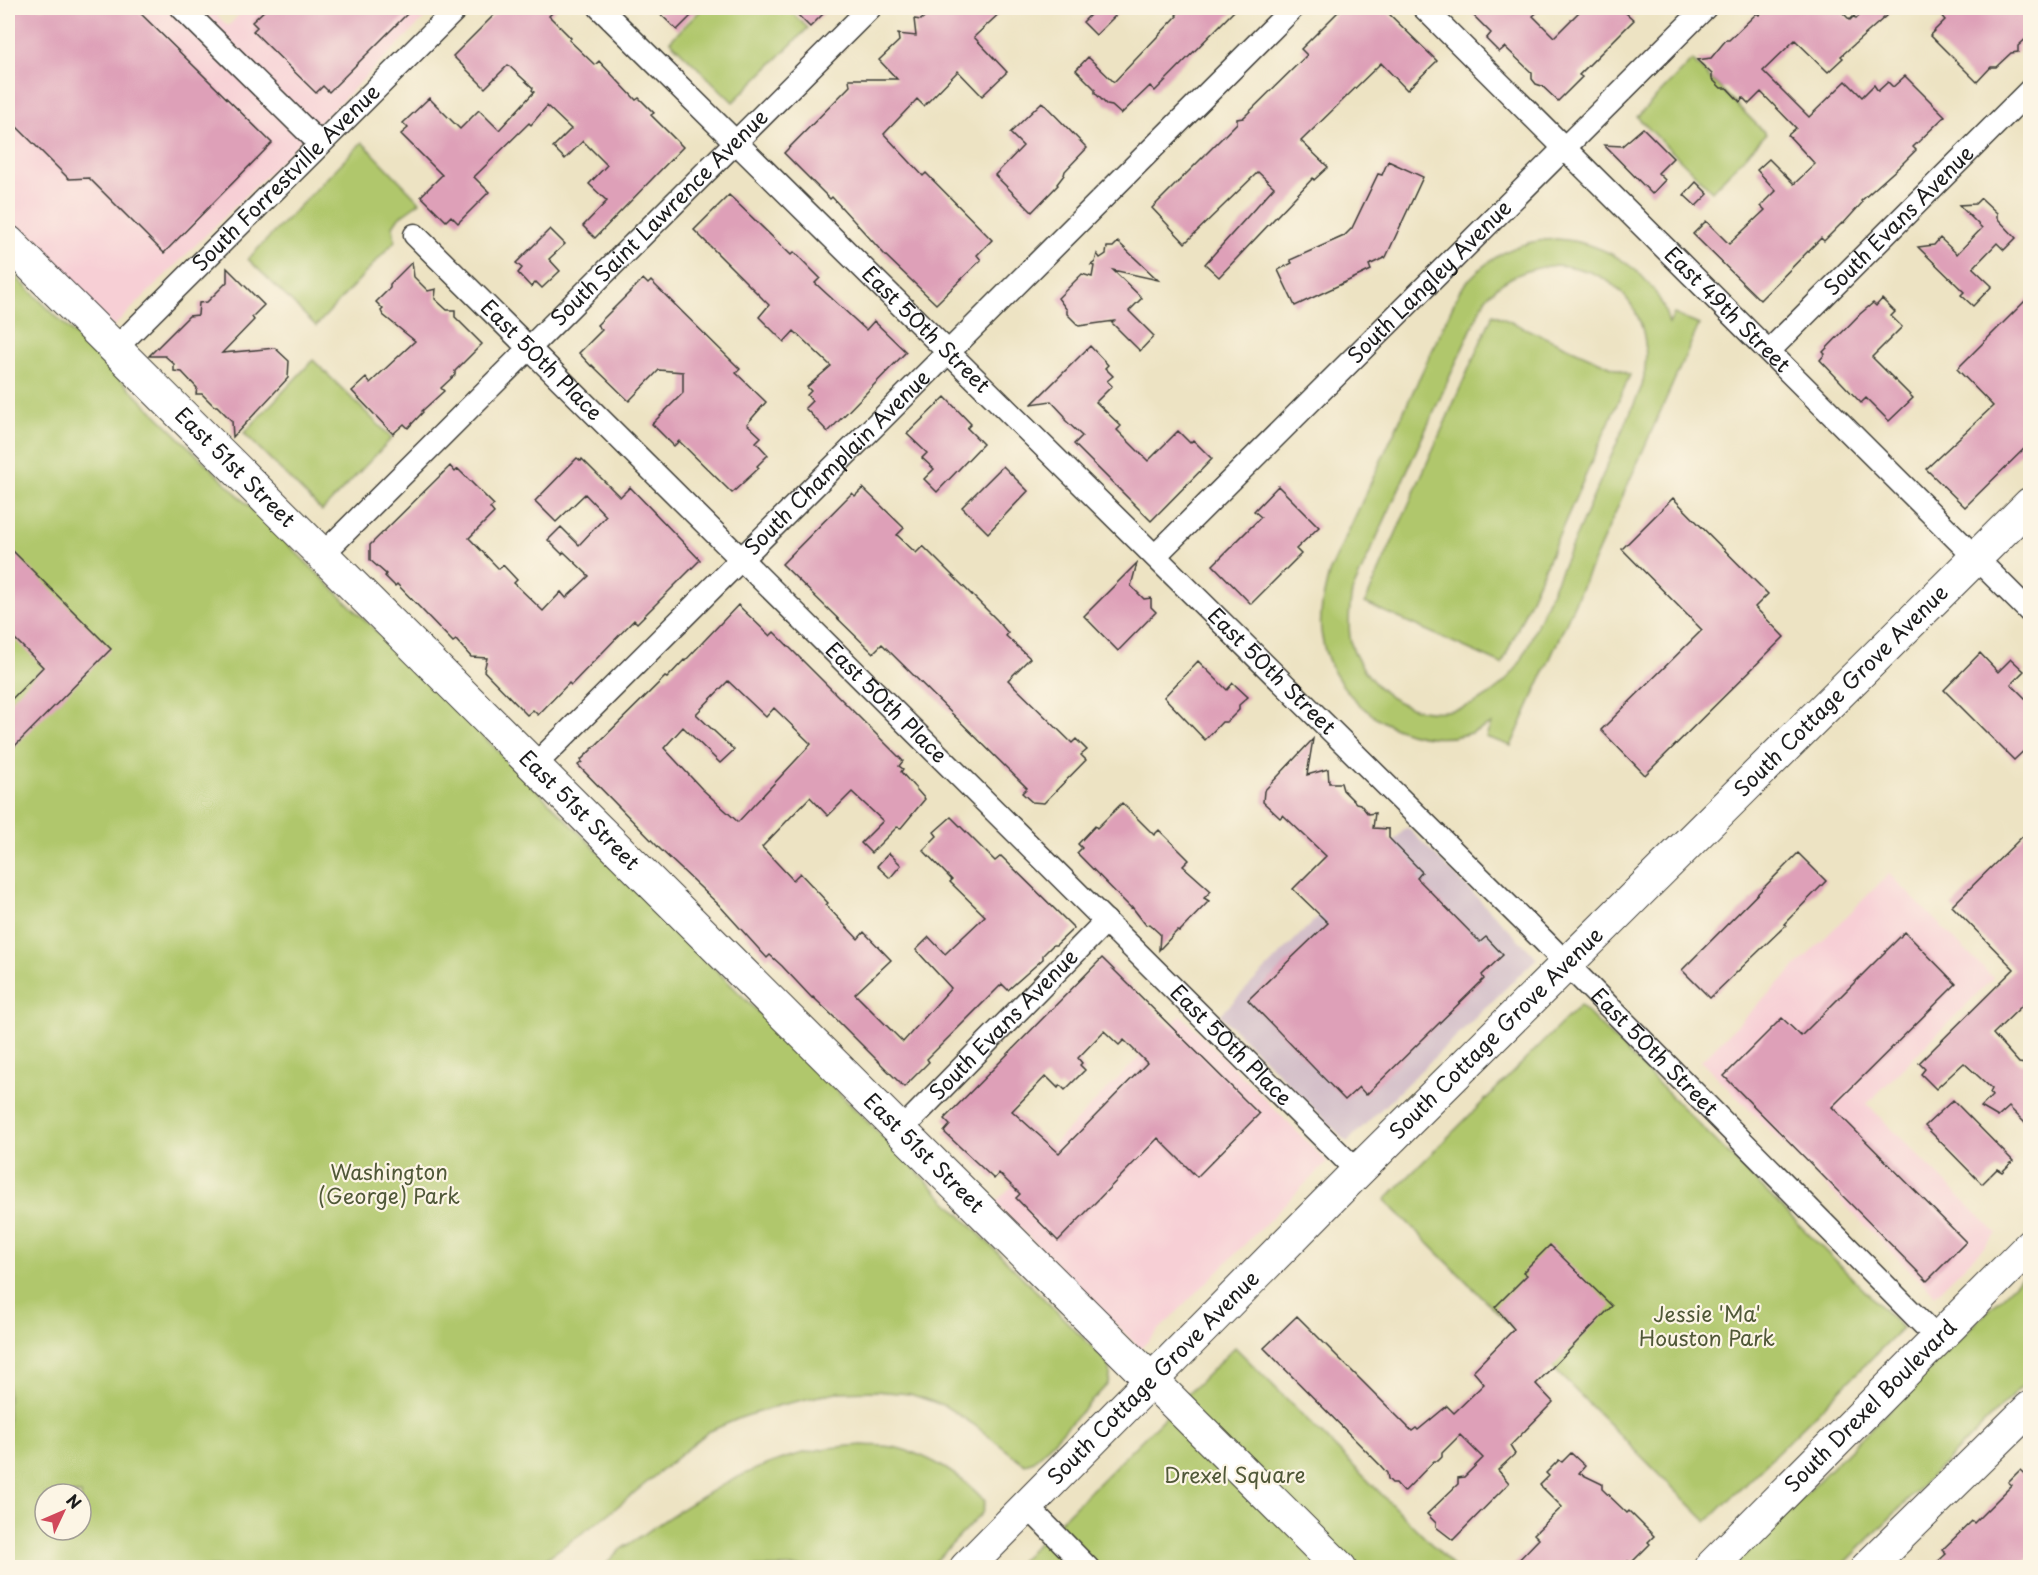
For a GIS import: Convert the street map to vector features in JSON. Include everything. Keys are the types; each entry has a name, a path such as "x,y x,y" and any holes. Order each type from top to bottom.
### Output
{"main road":[{"name":"East 51st Street","path":"8,242 1340,1568"},
{"name":"South Cottage Grove Avenue","path":"966,1568 1567,963 2031,504"},
{"name":"South Drexel Boulevard","path":"1710,1568 2031,1246"},
{"path":"1867,1568 2026,1422"}],"street":[{"path":"182,8 320,144"},
{"name":"South Forrestville Avenue","path":"115,349 457,8"},
{"name":"East 50th Street","path":"600,8 1567,963 1937,1338"},
{"name":"South Saint Lawrence Avenue","path":"322,555 870,8"},
{"name":"South Champlain Avenue","path":"534,766 1293,8"},
{"name":"East 49th Street","path":"1424,8 2031,612"},
{"name":"South Langley Avenue","path":"1155,556 1705,8"},
{"name":"South Evans Avenue","path":"1769,351 2031,90"},
{"name":"East 50th Place","path":"415,235 1358,1172"},
{"name":"South Evans Avenue","path":"901,1130 1106,921"},
{"path":"1027,1506 1088,1568"}],"shaded area":[{"path":"8,8 209,8 228,26 246,8 435,8 113,327 8,222"},
{"path":"1407,827 1537,958 1347,1142 1220,1015"},
{"path":"1889,874 1993,978 1867,1104 1997,1234 1935,1295 1701,1061"},
{"path":"1181,1015 1327,1162 1140,1349 995,1203"}],"green space":[{"path":"703,8 787,8 808,28 733,102 670,41"},
{"path":"1692,60 1766,134 1712,191 1637,117"},
{"path":"362,142 420,202 399,217 393,226 395,241 316,326 248,259"},
{"path":"1557,239 1576,242 1611,254 1641,275 1653,289 1663,306 1669,324 1674,314 1699,325 1511,746 1486,737 1491,724 1464,735 1437,737 1410,733 1384,722 1361,706 1342,685 1328,660 1321,632 1321,617 1329,573 1460,290 1480,269 1503,253 1515,247 1542,240","holes":["1556,265 1580,269 1600,277 1617,288 1630,303 1639,320 1644,340 1645,362 1642,386 1522,659 1508,678 1491,693 1472,704 1451,710 1430,711 1409,707 1389,696 1371,679 1356,656 1350,640 1349,626 1352,592 1485,299 1508,279 1526,271"]},
{"name":"Washington (George) Park","path":"8,269 493,746 1105,1360 1110,1369 1107,1385 1034,1461 1025,1464 973,1424 945,1406 910,1394 875,1391 836,1392 777,1406 740,1418 708,1432 606,1516 534,1567 8,1567"},
{"path":"1493,314 1630,375 1502,664 1365,603"},
{"path":"313,360 392,438 322,511 244,433"},
{"name":"Jessie 'Ma' Houston Park","path":"1580,1005 1902,1328 1707,1522 1385,1200"},
{"path":"2030,1269 2030,1378 1841,1567 1731,1568"},
{"name":"Drexel Square","path":"1235,1347 1454,1567 1013,1568"},
{"path":"887,1446 924,1457 957,1476 985,1501 982,1513 930,1567 605,1567 618,1552 730,1481 798,1454 827,1448"}],"building":[{"path":"8,8 135,8 272,143 164,253 89,178 69,179 8,118"},
{"path":"267,8 413,8 329,92 323,86 316,93 253,31 257,27 252,22"},
{"path":"501,8 557,8 549,16 571,38 569,40 595,65 599,61 636,100 639,98 654,113 651,115 683,147 595,238 583,226 607,201 589,184 607,165 583,141 565,159 553,147 571,129 547,106 531,125 529,123 474,177 489,192 458,223 451,216 446,221 421,196 442,175 401,134 408,128 403,123 429,98 460,129 479,110 499,130 534,92 533,88 508,65 485,88 453,56"},
{"path":"654,8 699,8 677,30"},
{"path":"791,8 829,8 810,27"},
{"path":"933,8 1005,8 974,37 1007,72 982,96 958,71 924,106 917,99 884,134 923,176 926,173 992,240 977,255 981,260 936,304 885,255 832,197 830,199 784,153 850,86 849,79 897,79 879,60 899,41 898,34 916,36 914,19 921,20"},
{"path":"1097,8 1123,8 1096,35 1083,22"},
{"path":"1183,8 1237,8 1155,91 1150,86 1121,114 1112,106 1107,105 1076,70 1088,57 1114,82"},
{"path":"1342,8 1383,8 1437,61 1407,90 1381,63 1301,141 1328,167 1314,180 1313,178 1219,277 1205,264 1274,187 1258,172 1185,243 1152,208 1237,123 1237,119 1243,118 1307,55 1301,49"},
{"path":"1466,8 1542,8 1533,16 1554,37 1583,8 1620,8 1634,20 1579,75 1582,77 1558,101 1542,86 1536,84 1532,79 1532,73 1505,47 1499,52 1486,39 1491,33"},
{"path":"1767,8 1838,8 1850,20 1854,16 1856,19 1867,8 1895,8 1841,56 1843,58 1828,72 1795,40 1763,71 1809,117 1846,81 1862,97 1874,85 1878,91 1888,82 1893,87 1905,76 1945,116 1913,147 1916,150 1861,201 1862,203 1843,224 1824,241 1821,238 1760,300 1693,234 1706,221 1729,244 1765,210 1761,206 1776,191 1757,170 1769,159 1794,184 1815,164 1788,135 1796,128 1761,92 1749,104 1743,98 1740,102 1727,88 1721,88 1712,79 1712,74 1697,60 1711,58 1726,40 1729,40 1757,13 1759,15"},
{"path":"1935,8 2031,8 2031,34 2018,46 2018,52 2011,53 1996,67 1991,67 1977,82 1930,35 1945,20"},
{"path":"1042,102 1087,148 1065,171 1058,185 1032,212 995,175 1023,146 1010,133"},
{"path":"1643,128 1673,158 1658,173 1665,180 1652,194 1604,145 1622,146"},
{"path":"1388,161 1423,177 1386,257 1369,265 1371,270 1295,306 1278,270 1292,263 1290,260 1344,236 1352,228 1378,174 1382,175"},
{"path":"1696,182 1708,194 1696,206 1684,195"},
{"path":"729,195 791,255 794,252 820,278 815,283 866,330 874,321 906,352 828,432 805,408 812,401 807,395 811,391 807,387 831,366 794,331 784,342 759,317 769,305 694,230"},
{"path":"1981,198 1997,213 1997,218 2016,238 2004,250 1997,243 1973,268 1992,286 1973,306 1961,295 1964,292 1918,247 1934,245 1940,238 1957,254 1982,228 1959,205 1975,204"},
{"path":"550,229 565,244 549,259 560,271 542,288 536,282 531,287 518,273 522,268 516,263"},
{"path":"1118,242 1158,280 1113,270 1142,298 1129,311 1154,336 1140,351 1112,323 1114,321 1079,326 1067,314 1067,310 1058,298 1082,274 1092,277 1094,266 1091,265 1095,262 1097,254 1100,258 1106,254 1107,247 1113,247"},
{"path":"412,262 414,277 428,291 436,289 435,299 447,310 455,310 455,317 482,344 441,388 444,391 422,411 408,428 404,424 393,434 352,391 366,378 370,383 415,341 383,315 381,311 383,309 376,302"},
{"path":"227,268 264,305 252,317 254,320 222,353 275,348 289,361 288,378 233,437 232,421 202,394 196,394 197,388 182,372 174,371 174,364 165,356 149,356 189,316 198,315 199,303 207,302 227,282"},
{"path":"643,279 648,284 651,281 740,369 736,373 766,402 747,424 761,437 756,442 768,455 757,466 759,468 732,493 679,441 674,446 652,424 683,393 683,372 659,370 629,401 579,353 602,330 597,325"},
{"path":"2031,295 2031,442 1965,507 1926,469 1993,406 1957,369"},
{"path":"1882,299 1895,312 1891,316 1902,327 1872,357 1913,398 1889,421 1866,398 1861,403 1820,360 1825,354 1823,352 1860,314 1873,303 1876,306"},
{"path":"1090,346 1108,365 1105,368 1113,376 1107,381 1112,386 1096,402 1121,426 1117,430 1148,461 1178,431 1190,443 1193,440 1212,459 1151,521 1074,444 1082,436 1065,420 1065,416 1051,401 1032,404"},
{"path":"945,397 971,424 967,428 983,444 937,492 924,479 934,469 922,458 927,453 907,434"},
{"path":"577,458 581,461 582,459 620,497 630,487 700,560 637,623 634,620 571,685 569,683 538,715 533,710 527,715 484,671 487,658 471,657 456,640 453,642 397,584 395,586 385,576 386,574 370,560 370,545 450,466 455,472 458,469 494,505 490,508 494,513 469,538 499,569 503,565 517,580 514,583 543,611 561,592 566,598 589,576 548,540 561,527 579,545 606,516 585,494 556,522 535,501"},
{"path":"1003,466 1028,491 988,533 962,507"},
{"path":"1278,486 1319,527 1296,549 1301,554 1251,604 1213,565 1261,517 1254,511"},
{"path":"863,488 904,528 897,535 916,553 923,546 997,620 1008,633 1006,636 1030,658 1008,680 1072,743 1076,739 1087,750 1081,755 1086,760 1044,803 1032,802 1022,793 1027,788 882,644 873,653 782,564 852,493 855,496"},
{"path":"1673,498 1768,594 1755,607 1784,637 1645,775 1601,730 1702,630 1622,549"},
{"path":"8,546 111,649 8,753 8,703 43,667 8,632"},
{"path":"1137,563 1131,586 1144,599 1151,598 1151,607 1156,612 1118,651 1084,616"},
{"path":"738,605 770,636 774,632 903,761 899,766 903,769 901,772 925,799 901,828 897,827 871,853 861,843 883,821 852,792 828,816 810,797 762,847 793,880 800,873 858,939 864,932 891,960 855,994 903,1042 951,988 916,950 929,937 945,954 985,916 950,882 952,880 923,850 937,836 934,832 951,817 995,861 1001,856 1074,928 1056,945 1053,945 1043,955 1043,959 1008,990 1002,984 927,1059 929,1062 904,1087 782,966 770,955 767,958 719,905 660,849 578,765 665,677 667,678","holes":["728,681 766,717 774,708 811,744 738,822 702,789 664,748 683,727 720,763 734,750 696,714"]},
{"path":"1980,653 1998,672 2011,659 2024,671 2011,684 2031,704 2031,744 2014,760 1944,690"},
{"path":"1198,661 1227,690 1233,683 1248,697 1227,722 1222,722 1205,740 1164,697"},
{"path":"1313,739 1307,775 1328,769 1329,783 1341,783 1343,790 1368,814 1375,813 1373,828 1389,829 1389,838 1422,872 1417,878 1480,942 1486,937 1503,955 1482,975 1484,979 1366,1095 1359,1087 1345,1100 1248,1000 1328,923 1293,889 1326,856 1283,815 1280,818 1263,802 1264,791"},
{"path":"1122,803 1154,835 1159,830 1189,860 1183,866 1211,891 1204,898 1209,901 1159,950 1160,934 1149,924 1146,925 1132,907 1077,853 1082,848 1078,844"},
{"path":"2031,828 2031,997 1993,1034 2019,1063 2031,1069 2031,1129 2009,1107 1998,1117 1981,1107 1992,1096 1990,1093 1992,1089 1964,1063 1936,1089 1921,1074 1925,1069 1919,1063 2014,969 1952,906"},
{"path":"889,853 901,865 890,878 877,866"},
{"path":"1798,853 1826,881 1784,924 1786,925 1710,998 1682,970"},
{"path":"1905,932 1956,984 1832,1107 1966,1242 1927,1281 1724,1076 1782,1018 1801,1036"},
{"path":"1102,958 1259,1114 1197,1177 1158,1138 1058,1241 1016,1198 1020,1194 999,1173 994,1179 944,1132 950,1125 944,1119","holes":["1104,1031 1119,1045 1124,1040 1147,1063 1059,1153 1012,1111 1046,1076 1058,1088 1060,1085 1065,1090 1085,1070 1078,1058"]},
{"path":"1953,1100 2013,1161 2002,1172 1997,1169 1982,1184 1925,1126"},
{"path":"1550,1245 1612,1306 1536,1384 1553,1402 1510,1446 1515,1454 1498,1470 1509,1483 1453,1540 1436,1527 1436,1523 1427,1514 1458,1484 1458,1478 1464,1477 1483,1458 1460,1435 1442,1453 1442,1457 1434,1461 1404,1492 1396,1483 1388,1479 1387,1473 1380,1465 1264,1348 1297,1316 1412,1431 1416,1428 1418,1430 1447,1406 1454,1413 1484,1384 1473,1371 1514,1329 1495,1307 1527,1275 1523,1272"},
{"path":"1571,1453 1585,1466 1579,1473 1602,1484 1602,1489 1654,1536 1648,1542 1650,1544 1631,1563 1628,1561 1623,1567 1619,1563 1614,1568 1511,1568 1539,1539 1534,1534 1562,1507 1540,1485 1549,1476 1546,1473 1559,1460 1562,1462"},
{"path":"2020,1470 2031,1480 2031,1556 2018,1568 1931,1568 1946,1554 1942,1550 1972,1521 1974,1523 2012,1485 2008,1482"}]}
